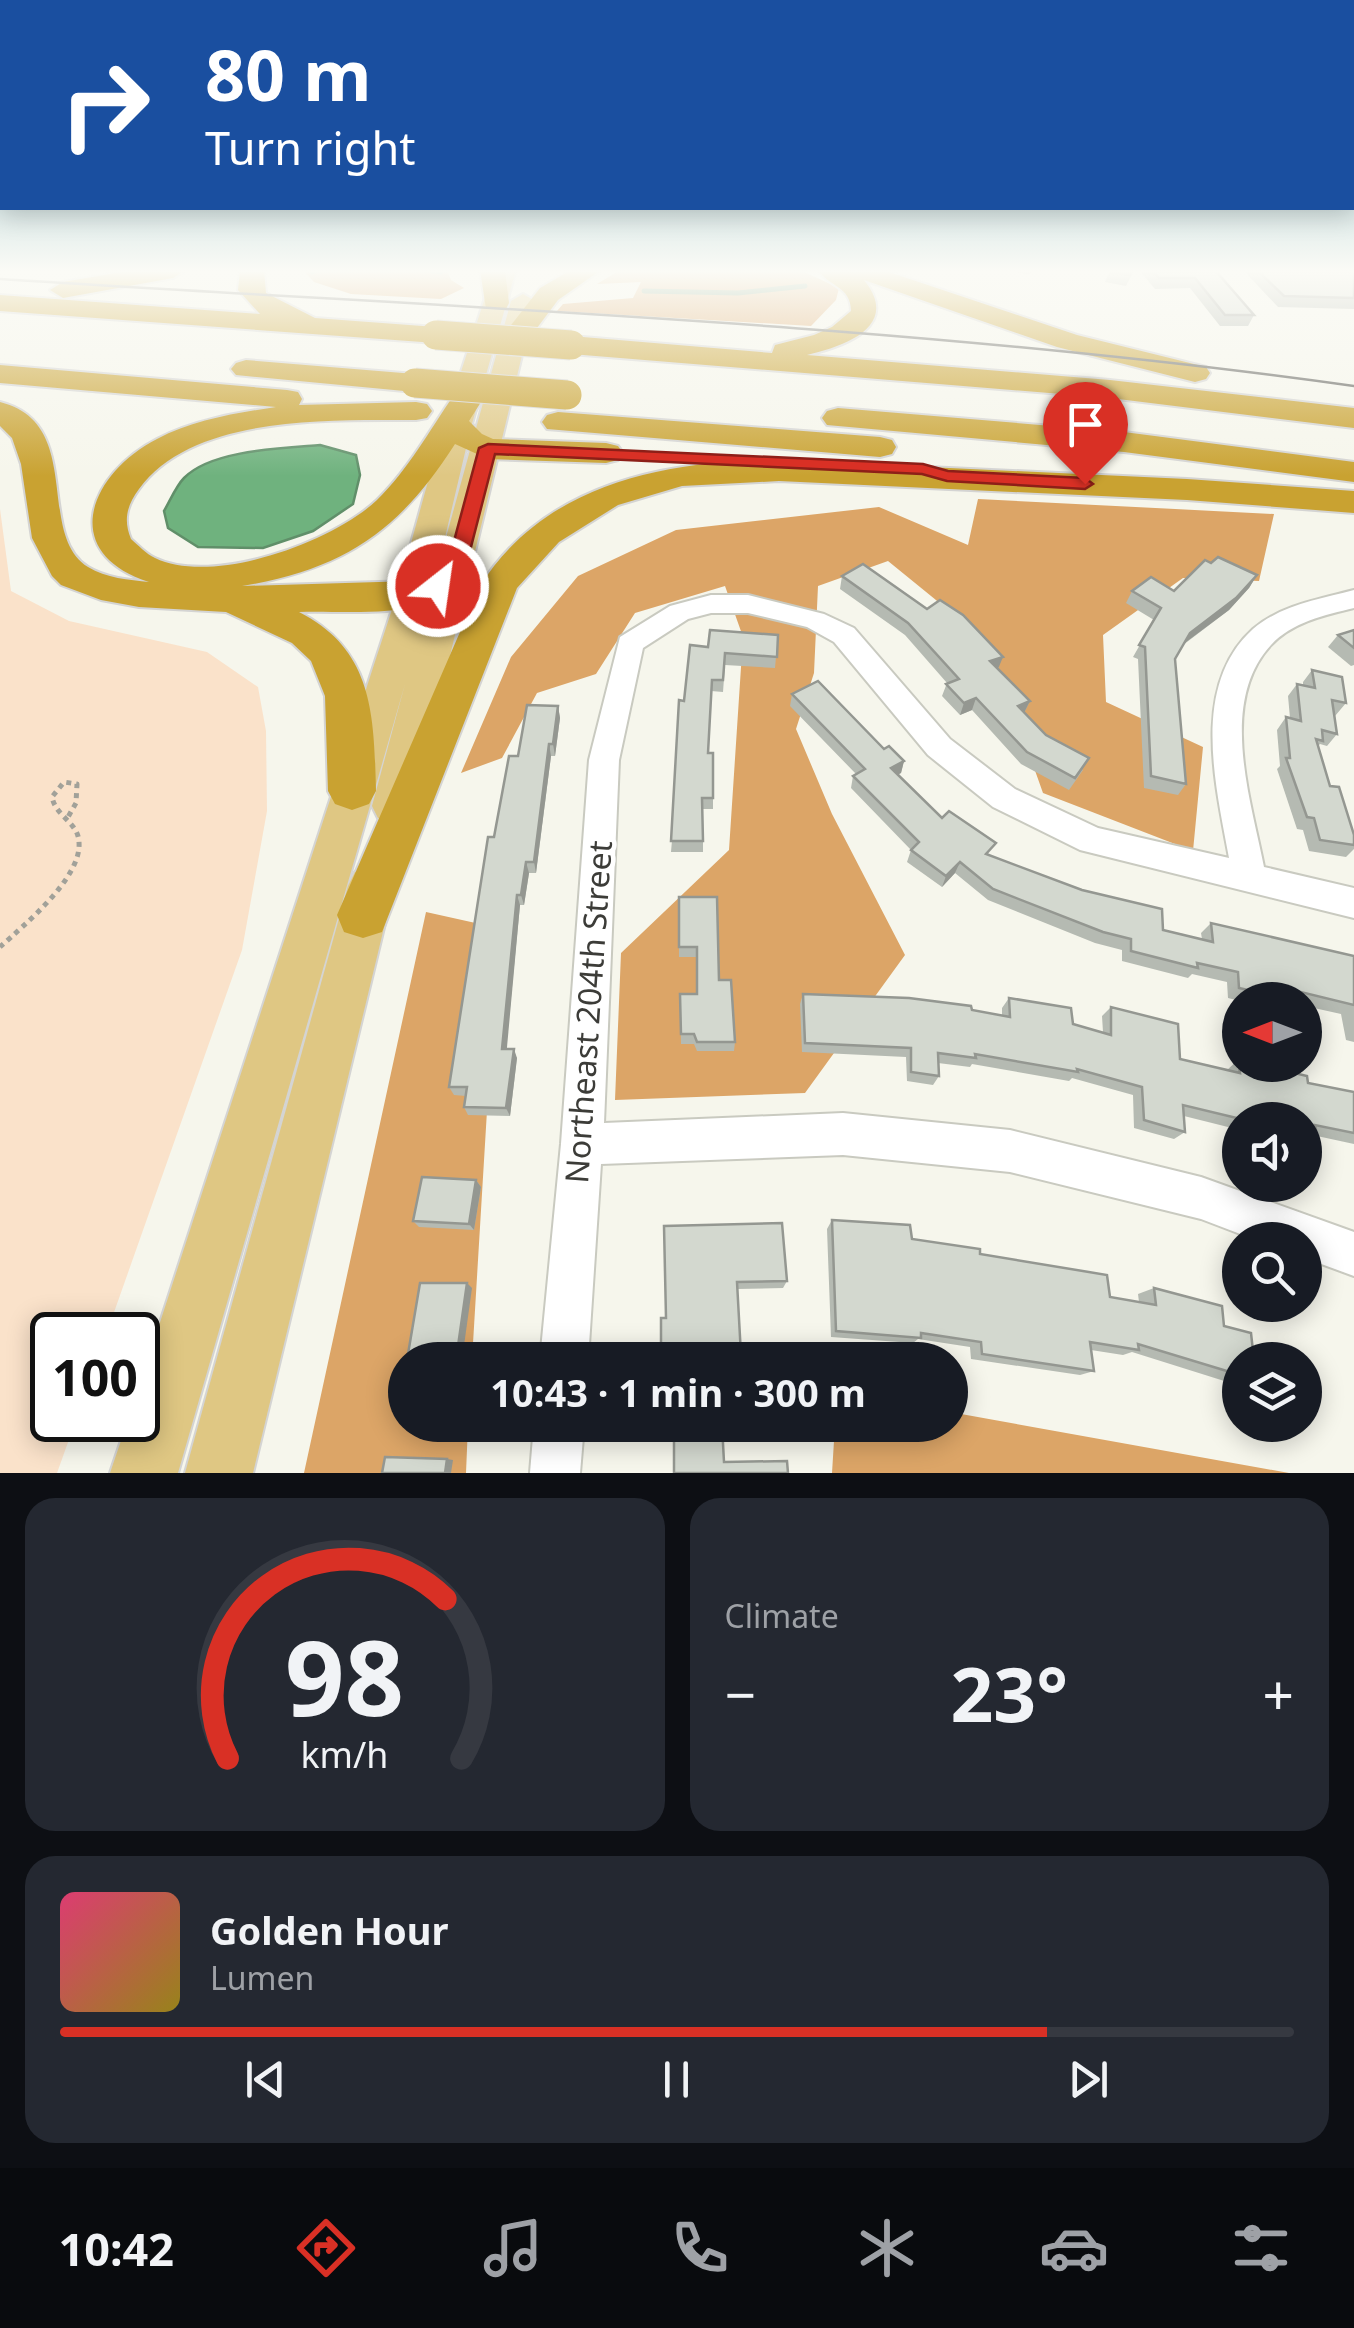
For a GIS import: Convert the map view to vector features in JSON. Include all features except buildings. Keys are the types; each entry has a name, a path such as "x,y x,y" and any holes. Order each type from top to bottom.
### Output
{"highway":[{"path":"337,339 432,344"},
{"path":"410,339 573,374 1354,499"},
{"path":"461,415 388,509 359,532 306,558 243,574 166,574 126,556 108,529 108,511 126,480 144,463 186,439 268,418 573,374 786,351 834,339"},
{"path":"1060,339 1160,366 1354,402"},
{"path":"0,349 415,397"},
{"path":"0,374 415,397"},
{"path":"573,374 1110,389 1354,418"},
{"path":"573,374 1116,408 1354,437"},
{"path":"573,374 1354,472"},
{"path":"0,411 30,437 40,462 47,527 66,568 106,590 182,597 286,620 312,633 329,650 341,672 348,712 352,791"},
{"path":"461,415 470,442 488,448 923,469 947,476"},
{"path":"364,915 499,586 514,563 555,526 622,491 691,474 947,476 1354,499"},
{"path":"182,597 414,594 438,586 456,570"}],"main road":[{"path":"144,1473 414,594 485,339"},
{"path":"219,1473 515,339"}],"street":[{"path":"1354,599 1282,620 1248,650 1230,689 1226,743 1248,875 1354,904"},
{"name":"Northeast 204th Street","path":"566,1342 582,1144 604,760 630,644 649,628 679,612 711,604 786,610 844,635 939,747 1004,798 1092,840 1248,875"},
{"path":"582,1144 844,1134 1010,1151 1200,1198 1354,1254"},
{"path":"555,1473 557,1442"}],"path":[{"path":"0,947 61,888 75,866 80,846 68,817 56,811 52,796 64,782 76,784 76,803 68,817"}],"shaded area":[{"path":"320,445 356,455 360,475 353,504 313,531 263,548 198,547 168,528 164,511 181,481 196,469 248,452"},
{"path":"978,499 1274,514 1259,581 1183,578 1103,635 1106,702 1203,747 1193,851 1043,793 990,644 888,561 818,586 814,673 796,729 832,814 905,955 805,1093 615,1100 621,953 729,850 743,637 725,586 635,613 596,674 537,693 502,758 461,773 511,657 578,576 676,530 879,507 968,545"},
{"path":"0,509 11,591 69,621 207,652 258,687 266,731 267,811 242,950 114,1312 30,1312 30,1442 68,1442 57,1473 0,1473"},
{"path":"426,912 498,928 473,1342 388,1342 388,1442 467,1442 466,1473 304,1473"},
{"path":"968,1415 1289,1473 832,1473 834,1442 968,1442"}],"tram line":[{"path":"924,339 1354,386"}],"route":[{"path":"438,586 456,570 488,448 923,469 947,476 1085,484"}]}
